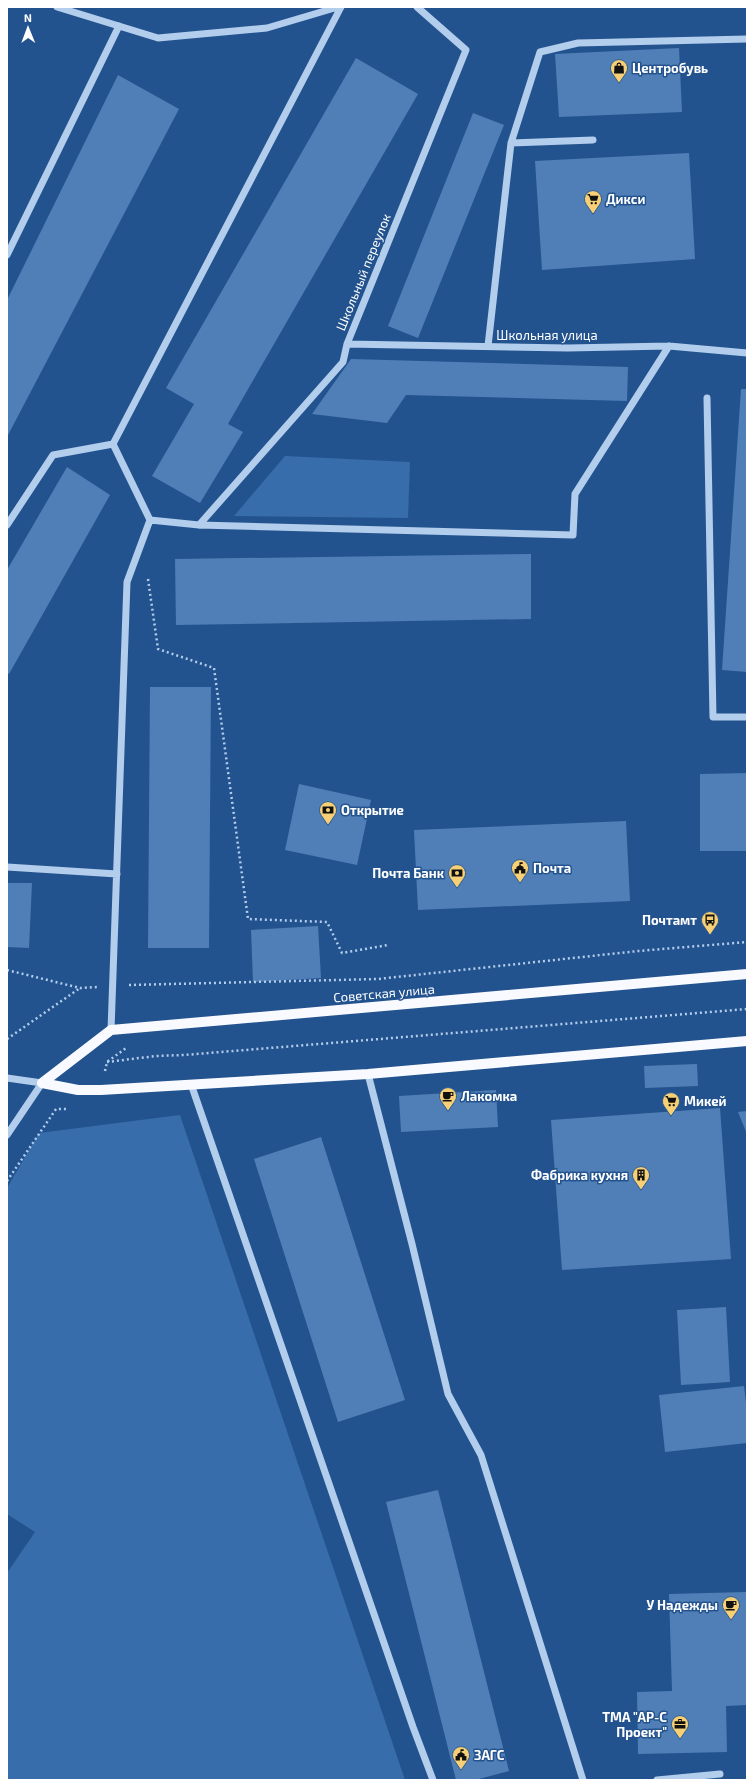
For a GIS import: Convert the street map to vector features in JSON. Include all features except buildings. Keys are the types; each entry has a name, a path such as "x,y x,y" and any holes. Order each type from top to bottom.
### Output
{"main road":[{"name":"Советская улица","path":"111,1030 747,974"},
{"path":"42,1084 111,1030"},
{"path":"42,1084 78,1090 101,1090 368,1074 747,1041"}],"street":[{"path":"57,7 158,38 267,28 339,7"},
{"path":"113,444 339,7"},
{"name":"Школьный переулок","path":"199,525 343,362 347,344 466,50 417,7"},
{"path":"7,255 119,26"},
{"path":"488,346 511,143 540,52 578,43 747,39"},
{"path":"511,143 593,140"},
{"name":"Школьная улица","path":"347,344 668,346 747,353"},
{"path":"150,520 199,525 573,535 575,494 668,346"},
{"path":"707,398 713,716 747,717"},
{"path":"111,1030 127,582 150,520 113,444"},
{"path":"7,525 52,455 113,444"},
{"path":"7,867 117,874"},
{"path":"368,1074 412,1244 448,1394 481,1455 583,1780"},
{"path":"7,1078 42,1084 7,1135"},
{"path":"191,1084 413,1727 433,1780"},
{"path":"657,1780 720,1774"}],"path":[{"path":"147,574 158,649 214,668 248,919 327,922 342,953 388,945"},
{"path":"125,985 378,979 638,951 747,942"},
{"path":"7,970 80,988 103,986"},
{"path":"7,1039 80,988"},
{"path":"107,1062 156,1056 192,1055 747,1008"},
{"path":"101,1090 107,1062 153,1027"}],"shaded area":[{"path":"285,456 410,462 408,518 234,516"},
{"path":"180,1115 405,1780 7,1780 7,1573 35,1532 7,1514 7,1188 39,1133"}],"place":[{"name":"Центробувь","path":"619,83"},
{"name":"Дикси","path":"593,214"},
{"name":"Открытие","path":"328,825"},
{"name":"Почта","path":"520,883"},
{"name":"Почта Банк","path":"457,888"},
{"name":"Почтамт","path":"710,935"},
{"name":"Лакомка","path":"448,1111"},
{"name":"Микей","path":"671,1116"},
{"name":"Фабрика кухня","path":"641,1190"},
{"name":"У Надежды","path":"731,1620"},
{"name":"ТМА \"АР-С Проект\"","path":"680,1739"},
{"name":"ЗАГС","path":"461,1770"}]}
